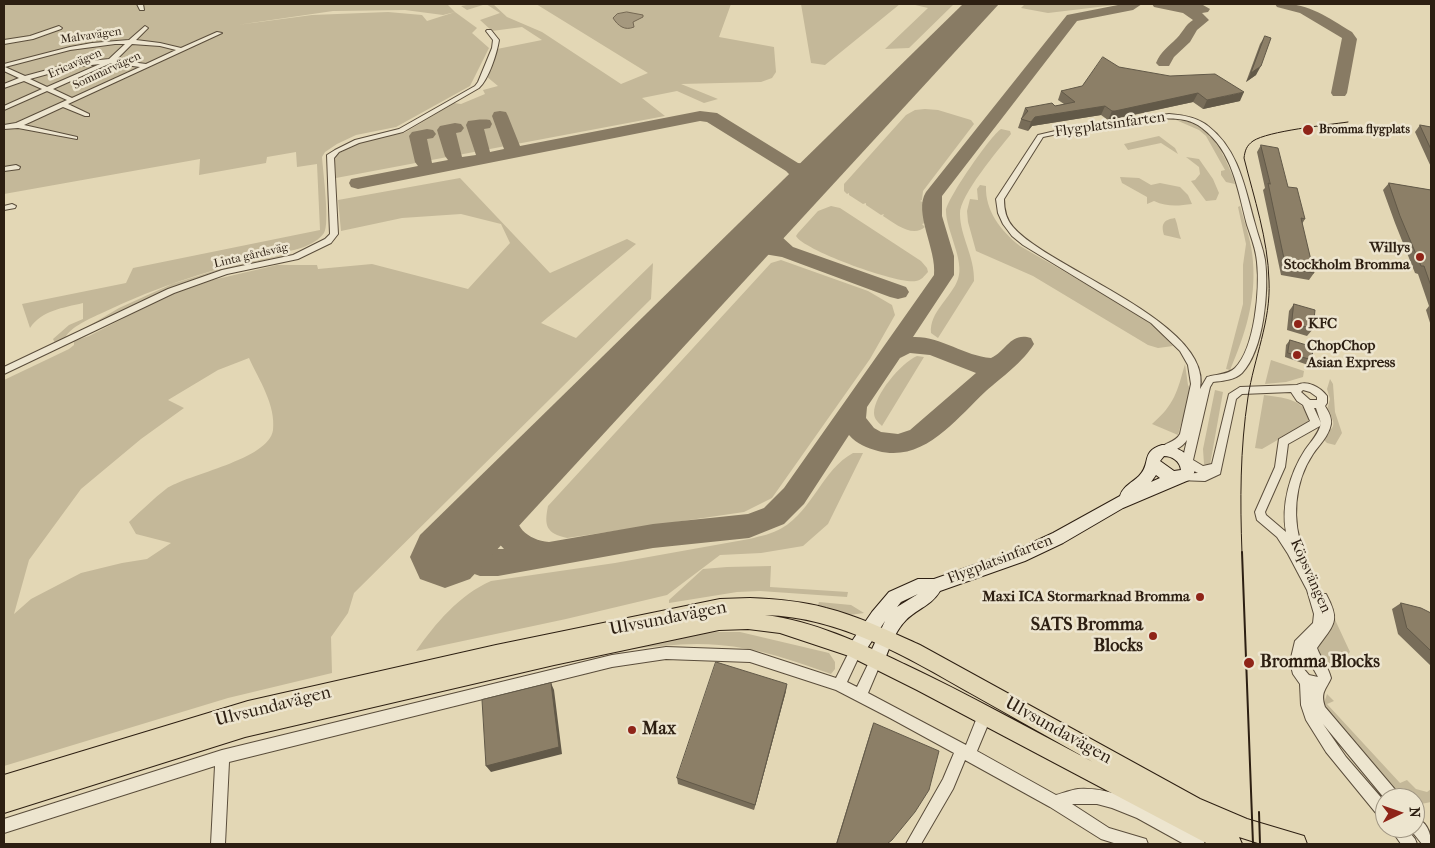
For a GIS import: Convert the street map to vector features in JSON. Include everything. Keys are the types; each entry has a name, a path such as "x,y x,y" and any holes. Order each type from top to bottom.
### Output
{"main road":[{"name":"Ulvsundavägen","path":"4,785 248,711 496,654 720,608 750,606 781,607 827,616 877,634 914,651 1193,806 1246,830 1296,844"},
{"name":"Ulvsundavägen","path":"4,802 245,727 544,658 719,622 748,620 780,625 837,642 856,650 985,715 1180,819 1232,844"}],"street":[{"path":"4,42 31,38 59,28"},
{"name":"Ericavägen","path":"4,108 111,61 133,42 145,28"},
{"name":"Linta gårdsväg","path":"4,371 171,291 225,272 295,258 328,240 334,234 330,157 356,141 401,131 477,87 481,82 495,48 496,40 489,31"},
{"name":"Sommarvägen","path":"16,126 219,33"},
{"name":"Malvavägen","path":"4,68 78,47 133,42 158,43 182,50"},
{"path":"4,86 23,78 62,67 111,61 130,62 145,66"},
{"path":"4,68 70,100"},
{"path":"62,104 87,115"},
{"name":"Flygplatsinfarten","path":"839,684 856,650 902,612 928,597 934,586 1040,547 1184,470 1205,387 1210,378 1227,376 1239,369 1247,357 1258,324 1262,291 1261,260 1237,172 1208,129 1196,122 1179,117 1155,116 1116,123 1083,126 1040,136 1000,199 999,209 1012,233 1154,322 1189,356 1193,365 1196,384 1182,442 1155,454 1148,477 1118,504"},
{"path":"4,126 16,126 75,138"},
{"path":"4,170 16,167"},
{"name":"Köpsvängen","path":"1312,682 1324,680 1322,669 1314,662 1312,647 1329,621 1328,610 1294,546 1291,523 1295,486 1306,456 1325,427 1326,421 1319,404 1323,398 1317,391 1305,386 1300,396 1316,423 1283,442 1280,467 1260,512 1261,516 1281,535 1290,548 1320,609 1320,622 1299,643 1296,662 1297,672 1312,682 1320,711 1327,722 1384,788"},
{"path":"1153,462 1160,471 1184,470 1205,477 1214,474 1232,397 1240,391 1261,390 1300,396 1319,404"},
{"path":"1164,450 1177,454 1184,470"},
{"name":"Flygplatsinfarten","path":"860,694 876,660 877,634"},
{"name":"Ulvsundavägen","path":"4,826 222,757 478,692 612,661 661,653 750,656 839,684 1054,802 1106,834 1141,844"},
{"path":"1296,662 1306,659 1314,662"},
{"name":"Köpsvängen","path":"1312,682 1307,706 1312,720 1325,740 1375,801"},
{"path":"914,844 966,753 985,715"},
{"path":"218,844 222,757"},
{"path":"1054,802 1079,796 1112,799 1142,813 1198,844"}],"shaded area":[{"path":"4,4 447,4 477,28 472,33 489,48 470,86 396,127 356,135 325,152 322,157 326,228 320,238 295,250 208,272 145,294 87,320 71,330 65,338 55,343 53,339 69,325 83,319 83,303 47,313 30,328 22,304 126,283 133,268 320,230 317,164 297,167 296,152 267,157 266,163 199,175 200,159 4,194","holes":["405,10 443,15 455,12 427,21 422,15 388,12 312,15 237,25 333,11"]},
{"path":"486,4 467,10 461,6"},
{"path":"486,4 493,4 507,17 542,32 621,84 648,73 536,4 731,4 719,37 774,47 776,72 772,78 761,82 681,84 718,99 704,103 677,91 642,98 665,116 336,178 334,156 361,141 404,133 454,103 461,104 485,94 483,90 498,86 486,76 497,49 542,40 522,27 492,31 480,20 500,13"},
{"path":"801,4 900,4 825,65 811,63"},
{"path":"911,4 954,4 909,48 885,49 928,8"},
{"path":"1025,4 1115,5 1048,13 1021,8"},
{"path":"627,12 643,15 643,17 633,22 634,27 625,28 619,25 613,18 617,14"},
{"path":"915,110 938,110 971,120 974,124 923,191 922,200 920,201 923,202 925,223 922,224 925,227 915,231 898,226 883,216 884,214 881,215 866,205 866,203 863,204 849,195 849,193 847,194 844,191 844,184 906,115"},
{"path":"1176,120 1197,124 1208,133 1222,154 1235,184 1226,182 1221,175 1221,171 1225,170 1206,136 1199,130"},
{"path":"1001,129 1010,131 1011,134 981,173 961,206 962,230 974,272 974,281 938,338 931,333 931,325 937,311 955,286 959,272 959,263 946,211 953,194 970,168"},
{"path":"1159,136 1175,148 1178,154 1161,143 1128,150 1124,144"},
{"path":"1186,157 1199,159 1213,179 1219,193 1216,200 1206,201 1191,181 1195,180 1200,174 1199,167"},
{"path":"1120,177 1139,178 1151,185 1160,183 1180,187 1188,195 1192,204 1173,206 1154,201 1147,204 1147,197 1122,183"},
{"path":"460,178 550,273 627,239 636,244 541,323 576,338 653,263 651,299 354,593 348,613 331,637 332,673 228,698 4,766 4,380 69,349 74,345 74,341 89,336 171,294 200,283 277,265 317,265 318,269 372,264 468,289 510,243 501,224 461,214 402,218 341,231 338,200","holes":["249,358 266,393 272,411 273,430 268,441 258,450 243,458 176,483 166,489 129,522 136,534 171,543 147,559 81,573 31,599 14,614 29,560 81,489 141,439 184,408 168,400 218,370"]},
{"path":"980,185 986,186 988,204 996,220 1020,246 1138,314 1160,331 1173,346 1158,348 1148,345 1033,276 976,251 967,211 970,199 978,200 977,189"},
{"path":"831,206 840,208 921,261 928,272 916,281 891,278 852,265 815,250 802,242 796,236 798,233 818,211"},
{"path":"1240,206 1252,255 1253,290 1245,331 1230,370 1226,369 1243,304 1243,265 1246,244 1238,207"},
{"path":"1175,218 1181,239 1164,235 1165,221"},
{"path":"287,254 292,255 169,289 70,337 119,308 172,284 223,268"},
{"path":"781,260 868,291 892,305 895,315 870,359 772,498 744,512 567,538 551,531 548,528 546,519 548,506 771,263"},
{"path":"917,356 924,357 882,426 874,415 878,397 896,372"},
{"path":"1271,360 1304,371 1303,377 1286,382 1265,384"},
{"path":"1185,364 1188,385 1191,390 1178,435 1152,424 1166,410 1174,397"},
{"path":"1330,379 1333,384 1335,412 1342,433 1335,445 1327,443 1323,439 1333,426 1333,420 1327,410 1330,399 1327,389"},
{"path":"1215,390 1223,392 1210,465 1204,464 1203,449"},
{"path":"1264,395 1285,398 1296,402 1302,406 1310,417 1307,423 1262,449 1255,448"},
{"path":"853,453 863,453 828,524 803,546 761,553 720,555 667,595 416,651 431,631 458,602 491,581 615,563 749,539 778,530 802,511 833,469"},
{"path":"771,566 770,587 848,592 847,597 760,591 737,592 669,603 669,600 703,569"},
{"path":"819,602 851,605 864,613 850,615 818,605"},
{"path":"1331,611 1350,652 1338,661 1322,663 1314,645"},
{"path":"715,632 740,632 829,653 835,662 835,669 831,674 762,652 719,645 686,644 631,649 668,638"},
{"path":"1327,694 1334,701 1327,704 1400,783 1407,780 1415,788 1393,788 1323,706"},
{"path":"1431,789 1431,802 1425,803 1425,791"}],"building":[{"path":"1265,36 1271,38 1261,66 1251,73"},
{"path":"1103,57 1119,67 1170,76 1215,74 1244,92 1207,100 1198,93 1115,111 1105,106 1035,117 1031,122 1021,119 1028,111 1025,108 1052,103 1055,106 1075,102 1061,91 1082,86"},
{"path":"1420,125 1431,127 1431,149"},
{"path":"1261,145 1278,148 1288,187 1297,188 1305,219 1301,218 1314,273 1286,268"},
{"path":"1389,183 1431,190 1431,286 1424,266 1421,266 1400,216"},
{"path":"1294,304 1315,310 1313,329 1292,323"},
{"path":"1290,340 1313,347 1312,360 1288,353"},
{"path":"1401,603 1421,608 1431,613 1431,651 1407,628"},
{"path":"716,662 787,684 755,805 677,778"},
{"path":"551,683 559,747 486,766 482,700"},
{"path":"874,723 939,751 929,790 915,812 887,844 837,844"}],"taxiway":[{"path":"467,535 461,547 465,558 480,563 498,563 653,536 749,526 774,516 794,496 944,275 944,256 933,216 933,196 1072,18 1135,4"},
{"path":"1159,4 1188,10"},
{"path":"1282,4 1305,10 1347,35 1350,39 1339,93"},
{"path":"1188,10 1203,9"},
{"path":"1164,63 1167,55 1185,39 1191,28 1202,20 1188,10"},
{"path":"500,116 514,152"},
{"path":"358,183 700,116 711,117 792,167"},
{"path":"482,151 474,125 484,124"},
{"path":"454,156 446,130 455,128"},
{"path":"424,162 418,136 427,134"},
{"path":"792,167 810,169 827,163"},
{"path":"792,167 798,172 803,182 801,190"},
{"path":"770,223 771,236 786,251"},
{"path":"739,254 764,248 786,251"},
{"path":"786,251 898,292"},
{"path":"1002,363 1023,344"},
{"path":"892,352 907,345 922,345 978,365 991,366 1002,363"},
{"path":"855,407 854,418 857,428 865,435 886,443 898,444 909,442 919,437 1002,363"},
{"path":"517,482 508,495 504,506 503,519 505,528 509,536 522,547 530,551 548,554"}],"runway":[{"path":"445,557 982,4"}],"tram line":[{"path":"1242,553 1241,475 1243,436 1248,397 1265,325 1269,296 1266,250 1244,158 1245,153 1247,147 1261,137 1298,129 1348,122"},
{"path":"1242,552 1253,844"},
{"path":"1259,812 1260,844"}],"place":[{"name":"Bromma flygplats","path":"1308,130"},
{"name":"Willys Stockholm Bromma","path":"1420,257"},
{"name":"KFC","path":"1298,324"},
{"name":"ChopChop Asian Express","path":"1297,355"},
{"name":"Maxi ICA Stormarknad Bromma","path":"1200,597"},
{"name":"SATS Bromma Blocks","path":"1153,636"},
{"name":"Bromma Blocks","path":"1249,663"},
{"name":"Max","path":"632,730"}]}
